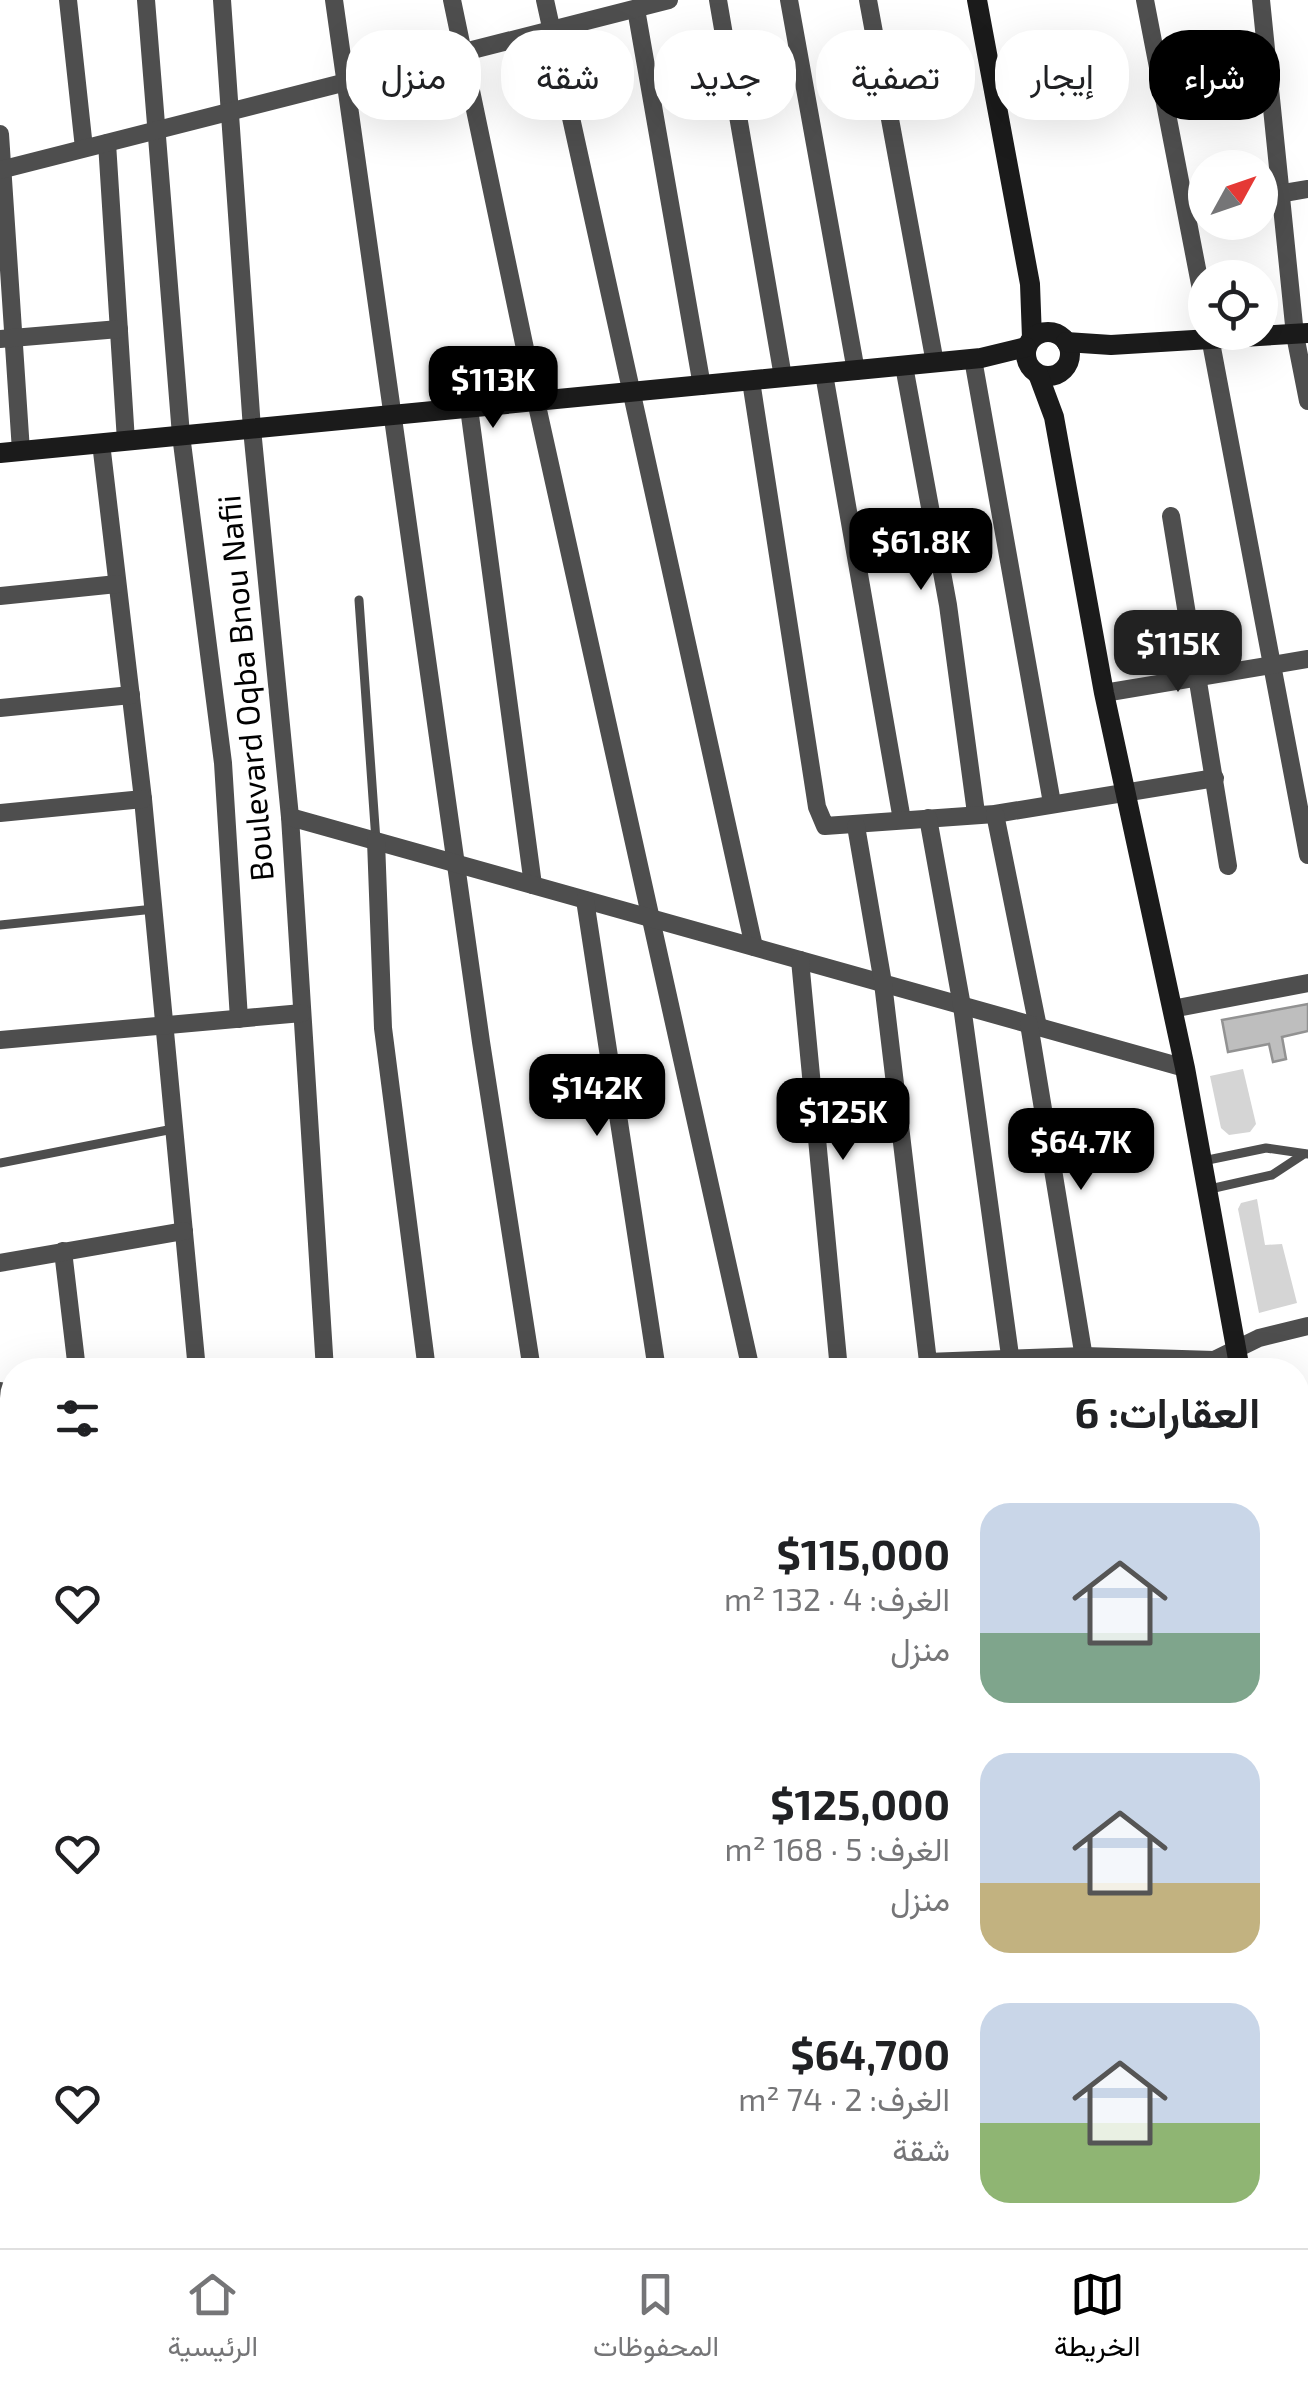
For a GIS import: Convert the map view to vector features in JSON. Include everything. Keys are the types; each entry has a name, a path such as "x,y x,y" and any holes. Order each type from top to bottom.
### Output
{"street":[{"path":"68,0 84,148"},
{"path":"146,0 181,436 222,763 239,1019"},
{"name":"Boulevard Oqba Bnou Nafii","path":"222,0 252,429 290,817 324,1358"},
{"path":"334,0 530,1358"},
{"path":"452,0 457,30"},
{"path":"545,0 550,30"},
{"path":"553,30 627,7 669,0"},
{"path":"718,0 783,378"},
{"path":"789,0 856,370"},
{"path":"868,0 935,363"},
{"path":"977,0 1047,355 1054,417 1104,693 1184,1068 1237,1358"},
{"path":"1145,0 1195,260"},
{"path":"1261,0 1308,401"},
{"path":"627,7 702,386"},
{"path":"2,170 345,86"},
{"path":"475,120 748,1358"},
{"path":"571,120 754,947"},
{"path":"0,134 10,452 1047,355 1188,338"},
{"path":"107,143 126,441"},
{"path":"1284,193 1308,188"},
{"path":"7,338 119,330"},
{"path":"1213,350 1308,855"},
{"path":"977,359 1052,803"},
{"path":"904,366 986,814 1034,1026 1084,1358"},
{"path":"824,374 902,820"},
{"path":"751,381 818,807 825,826 986,814 1215,778"},
{"path":"469,408 533,885"},
{"path":"101,443 154,909 195,1358"},
{"path":"1171,516 1228,866"},
{"path":"0,596 116,584"},
{"path":"1104,693 1308,659"},
{"path":"0,708 131,695"},
{"path":"0,813 142,799"},
{"path":"290,817 1184,1068"},
{"path":"928,818 962,1006 1010,1358"},
{"path":"856,826 884,984 927,1358"},
{"path":"376,841 382,1028 425,1358"},
{"path":"585,900 655,1358"},
{"path":"800,960 839,1358"},
{"path":"1172,1009 1308,983"},
{"path":"0,1040 302,1013"},
{"path":"0,1262 184,1232"},
{"path":"63,1252 76,1358"},
{"path":"1241,1358 1260,1338 1308,1326"}],"lane":[{"path":"359,600 376,841"},
{"path":"0,925 154,909"},
{"path":"0,1164 173,1129"},
{"path":"1202,1162 1266,1148 1306,1154"},
{"path":"1207,1190 1272,1175 1306,1154"}],"shaded area":[{"path":"1243,1069 1256,1124 1250,1132 1229,1135 1221,1128 1210,1076"},
{"path":"1257,1199 1265,1245 1282,1244 1297,1303 1259,1313 1238,1209 1241,1203"}],"building":[{"path":"1308,1004 1308,1031 1282,1037 1286,1059 1273,1062 1269,1044 1228,1052 1222,1020"}]}
